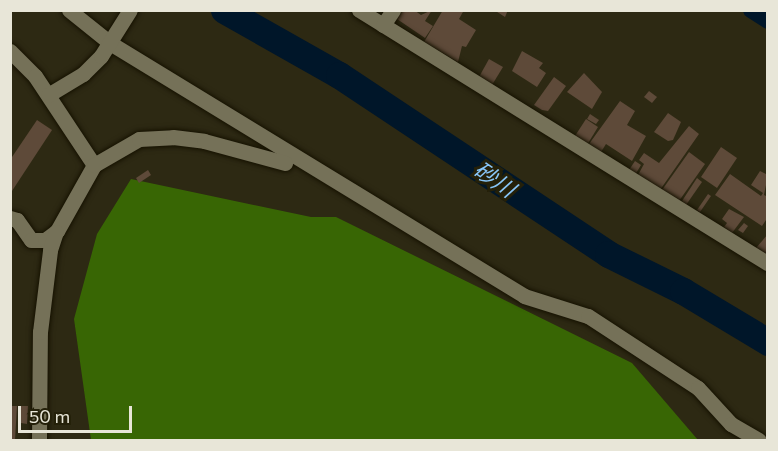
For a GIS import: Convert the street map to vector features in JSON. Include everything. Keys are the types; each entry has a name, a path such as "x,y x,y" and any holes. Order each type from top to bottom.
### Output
{"street":[{"path":"69,10 112,40 524,296 588,316 698,388 731,424 759,441"},
{"path":"48,95 83,74 112,40 130,10"},
{"path":"359,10 768,264"},
{"path":"383,26 393,10"},
{"path":"10,51 48,95 94,165"},
{"path":"39,441 40,332 50,250 58,230 94,165 139,139 172,137 285,163"},
{"path":"10,218 17,220 31,240 45,240 58,230"}],"green space":[{"path":"131,179 311,217 336,217 632,363 698,440 91,440 74,319 97,234"}],"building":[{"path":"398,10 414,10 421,15 432,10 425,21 433,26 425,38 394,17"},
{"path":"443,10 464,10 459,19 476,30 466,47 462,46 458,62 424,42"},
{"path":"494,10 508,10 505,17"},
{"path":"522,51 543,63 539,68 546,73 537,87 512,71"},
{"path":"489,59 503,67 492,85 479,77"},
{"path":"584,73 602,92 592,109 567,92"},
{"path":"554,77 566,86 548,111 542,110 534,105"},
{"path":"649,91 657,97 652,103 644,97"},
{"path":"620,101 635,111 627,125 646,136 632,161 606,144 601,152 589,144"},
{"path":"668,113 681,122 673,140 668,141 654,132"},
{"path":"590,114 599,120 596,124 587,119"},
{"path":"586,119 598,127 587,145 575,136"},
{"path":"37,120 52,130 10,194 10,160"},
{"path":"689,126 699,134 660,190 638,175 644,164 639,160 644,153 659,163"},
{"path":"721,147 737,158 717,188 701,177"},
{"path":"689,152 705,164 679,201 662,190"},
{"path":"635,161 641,165 635,175 629,170"},
{"path":"148,170 151,175 139,183 136,178"},
{"path":"760,171 768,175 764,195 768,197 768,217 762,226 715,195 730,174 761,196 763,193 751,185"},
{"path":"697,178 702,182 686,205 682,201"},
{"path":"708,194 711,196 700,212 697,210"},
{"path":"729,209 744,217 732,233 724,227 727,223 722,219"},
{"path":"744,223 748,226 743,233 738,230"},
{"path":"768,234 768,252 765,255 756,248"},
{"path":"10,406 17,406 15,440 10,440"},
{"path":"21,406 28,406 27,424 21,423"}],"waterway":[{"name":"砂川","path":"224,10 339,75 608,254 683,291 768,342"},
{"path":"751,10 768,21"}]}
